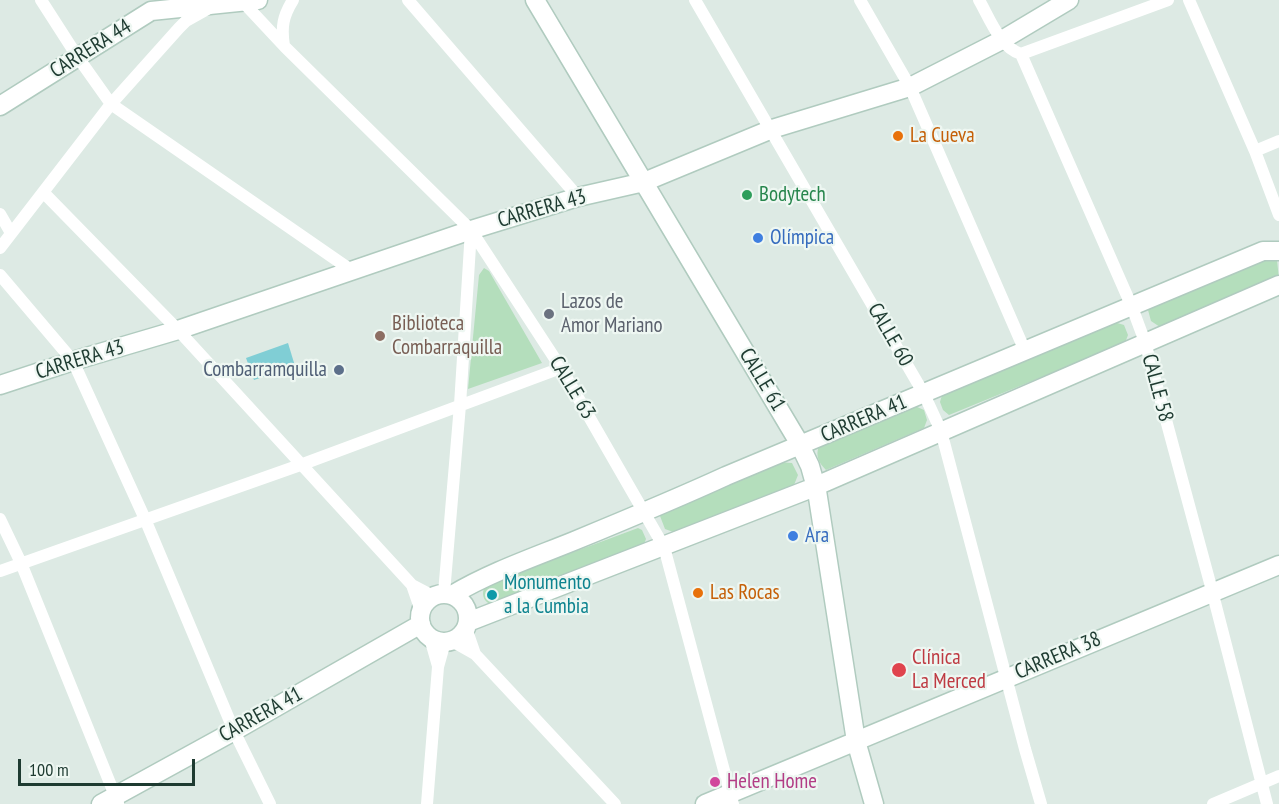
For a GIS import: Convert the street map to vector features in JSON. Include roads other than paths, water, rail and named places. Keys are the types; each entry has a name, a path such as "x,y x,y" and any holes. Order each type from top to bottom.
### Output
{"street":[{"path":"41,0 111,104 351,270"},
{"path":"151,10 167,0"},
{"path":"285,47 282,29 284,15 292,0"},
{"path":"408,0 578,197"},
{"name":"CALLE 61","path":"535,0 801,446 816,486 856,741 874,804"},
{"name":"CALLE 60","path":"695,0 924,394 941,431 1041,804"},
{"path":"860,0 910,87 1025,351"},
{"name":"CALLE 58","path":"980,0 1002,40 1021,54 1132,307 1144,342 1212,592 1267,804"},
{"name":"CARRERA 43","path":"0,385 73,360 178,330 471,230 578,197 644,182 771,129 910,87 1002,40 1069,0"},
{"path":"1021,54 1168,0"},
{"path":"1189,0 1255,151 1279,215"},
{"name":"CARRERA 44","path":"0,106 151,10 250,1"},
{"name":"CALLE 63","path":"250,1 285,47 471,230 561,368 664,548 731,798"},
{"path":"0,248 111,104 186,21 218,4"},
{"path":"1255,151 1279,141"},
{"path":"43,192 178,330 412,585 434,631 475,654 615,804"},
{"path":"0,214 11,233"},
{"path":"443,595 460,405 471,230"},
{"name":"CARRERA 41","path":"443,595 1263,251 1279,251"},
{"path":"0,275 73,360 145,519 234,731 270,804"},
{"name":"CARRERA 41","path":"467,625 816,486 1144,342 1194,324 1279,285"},
{"path":"0,571 303,464 561,368"},
{"path":"0,519 21,563 111,802"},
{"name":"CARRERA 38","path":"705,804 731,798 856,741 1279,565"},
{"path":"412,585 458,598 467,609 467,625 475,654"},
{"path":"427,804 438,667 434,631 423,605 443,595"},
{"path":"434,631 463,633 467,625"},
{"name":"CARRERA 41","path":"111,802 234,731 434,631"},
{"path":"1213,804 1279,776"}],"water":[{"path":"288,343 295,366 254,380 246,358"}],"place":[{"name":"La Cueva","path":"898,136"},
{"name":"Bodytech","path":"747,195"},
{"name":"Olímpica","path":"758,238"},
{"name":"Lazos de Amor Mariano","path":"549,314"},
{"name":"Biblioteca Combarraquilla","path":"380,336"},
{"name":"Combarramquilla","path":"339,370"},
{"name":"Ara","path":"793,536"},
{"name":"Las Rocas","path":"698,593"},
{"name":"Monumento a la Cumbia","path":"492,595"},
{"name":"Clínica La Merced","path":"899,670"},
{"name":"Helen Home","path":"715,782"}]}
